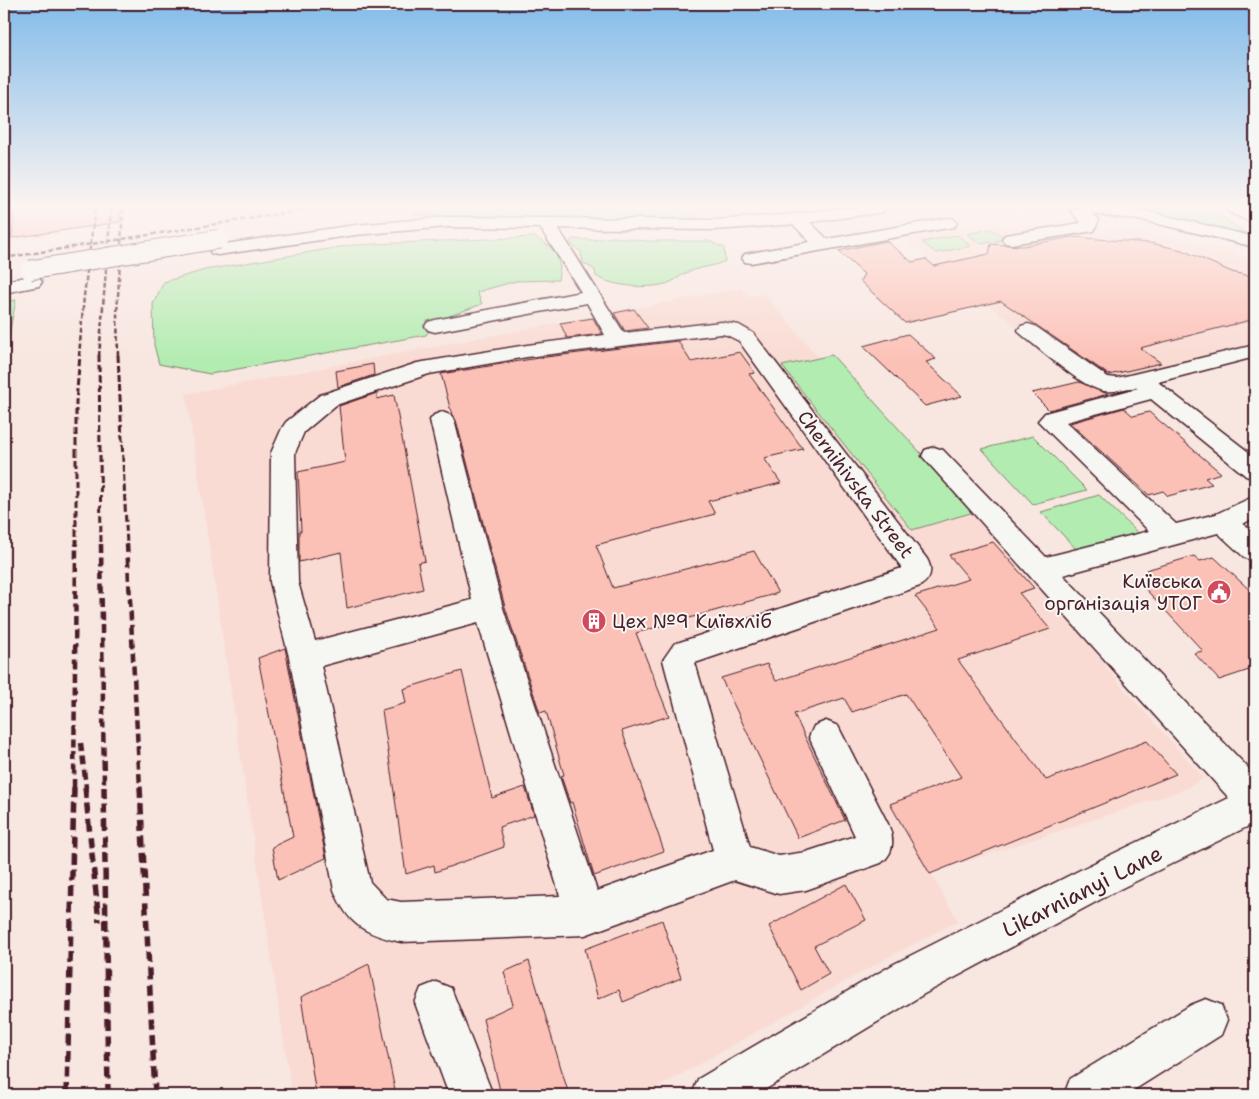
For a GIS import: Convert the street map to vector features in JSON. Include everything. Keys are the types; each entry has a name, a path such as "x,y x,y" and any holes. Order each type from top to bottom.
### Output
{"main road":[{"path":"4,275 31,276 129,259"},
{"path":"569,259 618,340 527,351 425,368 328,400 294,428 283,453 284,582 304,657 353,890 366,910 382,918 401,922 584,915 735,861 779,875 814,868 868,850 874,846 875,837 826,737"},
{"path":"4,287 31,276"},
{"path":"435,326 593,296"},
{"name":"Chernihivska Street","path":"618,340 721,328 732,328 741,332 917,567 916,574 910,578 693,649 685,652 679,660 735,861"},
{"path":"1028,330 1104,384 1148,385 1255,470"},
{"path":"1171,535 1050,421 1053,418 1148,385 1255,351"},
{"path":"442,420 488,608 584,915"},
{"path":"934,456 1038,570 1255,800"},
{"path":"1038,570 1223,522 1255,506"},
{"path":"1223,522 1255,550"},
{"path":"304,657 488,608"},
{"name":"Likarnianyi Lane","path":"714,1095 909,979 1107,876 1255,804"},
{"path":"436,1003 471,1095"},
{"path":"1086,1095 1206,1020"}],"shaded area":[{"path":"930,259 1255,260 1255,352 1101,393"},
{"path":"741,288 749,297 764,294 819,358 783,366 974,512 1069,619 1122,687 1204,778 1183,790 931,873 958,921 894,954 644,1095 292,1095 186,394"}],"green space":[{"path":"268,259 558,259 560,267 558,280 516,281 477,292 482,304 439,320 426,335 210,374 159,364 154,345 153,304 164,282 205,270"},
{"path":"582,259 725,259 725,261 688,272 671,282 644,287 622,285 603,280 596,276 595,270 583,263"},
{"path":"16,300 4,360 4,302"},
{"path":"832,355 974,512 912,530 782,366"},
{"path":"1033,436 1087,490 1033,504 982,449"},
{"path":"1099,495 1140,535 1080,553 1041,512"}],"building":[{"path":"847,259 909,259 912,262 926,259 934,266 965,259 1203,259 1232,272 1255,277 1255,319 1140,348 1161,363 1109,375 1001,301 905,323 860,281 864,274"},
{"path":"634,309 648,328 625,331 614,313"},
{"path":"593,318 602,334 567,338 560,323"},
{"path":"908,334 936,359 926,362 962,396 925,406 863,346"},
{"name":"Цех №9 Київхліб","path":"678,341 691,362 740,352 755,373 749,374 803,449 764,458 781,483 708,501 715,514 596,545 613,588 754,551 778,593 636,633 669,716 622,731 664,851 594,876 572,802 570,803 561,776 564,775 546,711 540,713 505,607 456,420 452,415 441,374 538,358"},
{"path":"373,364 374,375 338,387 336,371"},
{"path":"1079,382 1108,394 1049,410 1032,393"},
{"path":"377,393 377,399 394,395 425,561 418,563 423,589 347,608 341,552 299,562 299,531 301,531 298,472 345,462 339,406"},
{"path":"1124,408 1133,416 1149,412 1221,473 1205,478 1212,484 1168,496 1163,491 1149,495 1070,423"},
{"path":"993,542 1034,588 1019,593 1050,629 958,660 1046,780 1147,741 1176,774 930,874 890,804 961,777 906,694 852,712 844,698 794,714 845,820 798,838 721,678 767,664 776,681 940,628 915,596 969,579 949,555"},
{"path":"1194,556 1200,561 1214,557 1255,595 1255,668 1219,680 1194,653 1203,651 1139,582 1154,578 1146,570"},
{"path":"285,648 326,858 278,880 272,847 293,837 258,658"},
{"path":"462,671 492,798 525,787 534,815 499,827 504,847 435,872 434,865 406,874 382,710 406,703 403,689"},
{"path":"846,884 866,920 814,946 829,974 801,990 769,926"},
{"path":"662,920 681,978 623,1002 619,990 598,999 585,949"},
{"path":"529,961 569,1095 501,1095 483,1019 513,1005 504,972"},
{"path":"369,964 396,1095 316,1095 301,997"}],"railway":[{"path":"79,356 89,259"},
{"path":"99,356 107,259"},
{"path":"118,356 117,314 120,259"},
{"path":"76,544 76,402 80,355"},
{"path":"118,355 127,546"},
{"path":"99,356 101,546"},
{"path":"74,788 76,544"},
{"path":"101,544 104,788"},
{"path":"127,544 140,788"},
{"path":"81,743 86,788"},
{"path":"67,1095 74,787"},
{"path":"85,787 99,922"},
{"path":"104,787 108,1095"},
{"path":"140,787 155,1095"}],"place":[{"name":"Київська організація УТОГ","path":"1219,592"},
{"name":"Цех №9 Київхліб","path":"594,621"}]}
